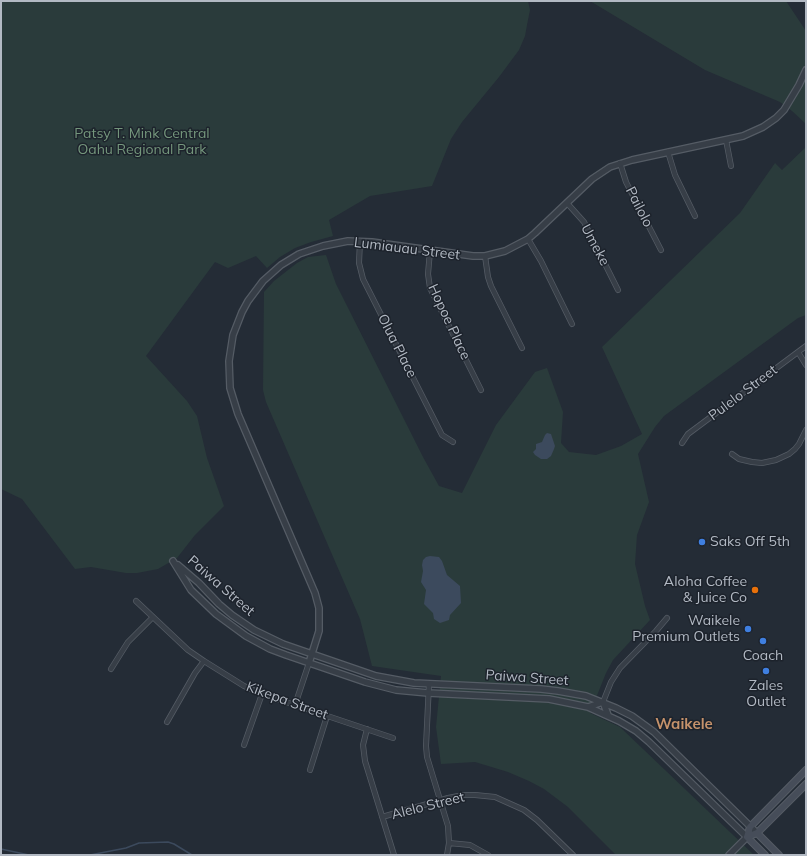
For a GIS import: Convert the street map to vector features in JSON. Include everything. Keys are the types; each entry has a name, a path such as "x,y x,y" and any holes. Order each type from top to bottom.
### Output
{"main road":[{"path":"747,837 750,827 806,770"},
{"path":"747,837 757,833 806,784"},
{"name":"Paiwa Street","path":"757,833 779,855"},
{"name":"Paiwa Street","path":"747,837 765,855"}],"street":[{"name":"Lumiauau Street","path":"294,705 319,631 320,620 315,594 238,414 230,388 229,361 233,334 242,312 255,290 274,271 289,260 311,249 335,243 360,241 464,256 485,256 505,251 528,239 599,173 620,163 726,140 754,132 763,127 776,118 789,102 806,70"},
{"path":"726,140 731,166"},
{"path":"668,152 675,175 695,216"},
{"name":"Pailolo","path":"620,163 626,182 661,250"},
{"name":"Umeke","path":"566,203 584,222 618,290"},
{"path":"528,239 546,271 572,324"},
{"name":"Olua Place","path":"360,241 359,263 363,279 442,435 453,442"},
{"name":"Hopoe Place","path":"430,251 428,274 430,288 481,390"},
{"path":"485,256 491,286 522,348"},
{"name":"Pulelo Street","path":"682,443 688,434 806,346"},
{"path":"798,352 806,365"},
{"path":"732,454 739,459 752,462 762,463 776,460 789,454 795,449 806,430"},
{"name":"Paiwa Street","path":"747,837 649,742 636,731 608,715 588,707 549,700 413,692 381,686 309,663 270,649 229,625 191,590 173,561 199,583 219,604 244,624 283,644 312,654 387,678 429,684 541,689 574,693 602,702 632,716 654,732 757,833"},
{"name":"Kikepa Street","path":"136,600 185,647 228,677 262,694 393,738"},
{"path":"111,669 128,642 153,617"},
{"path":"588,707 602,702 611,682 620,668 667,618"},
{"path":"167,722 195,673 204,661"},
{"path":"429,684 426,746 427,757 448,826 449,843 447,855"},
{"path":"244,745 262,694"},
{"path":"602,702 608,715"},
{"path":"310,770 327,716"},
{"path":"367,729 364,745 365,762 394,855"},
{"name":"Alelo Street","path":"382,817 463,795 495,797 524,810 537,820 573,855"},
{"path":"729,855 747,837"},
{"path":"449,843 470,845 488,855"}],"green space":[{"name":"Patsy T. Mink Central Oahu Regional Park","path":"1,1 528,1 530,10 525,36 519,50 462,122 451,139 432,186 370,196 329,220 333,236 295,248 280,257 267,268 256,256 228,268 215,262 146,356 187,401 197,416 207,458 224,506 195,535 177,558 158,569 137,573 126,573 91,567 75,569 22,499 1,489"},
{"path":"590,1 786,1 806,31 806,124 780,102 705,70"},
{"path":"806,147 806,315 798,318 664,416 655,427 638,454 649,502 637,535 635,564 645,606 650,620 613,660 606,673 590,713 620,727 754,855 616,855 568,807 544,789 529,781 508,772 475,762 441,764 436,727 441,676 372,666 360,619 266,402 263,390 264,292 274,281 297,263 308,257 326,255 336,284 439,486 462,493 496,425 535,372 547,368 563,412 561,443 569,452 596,455 621,446 642,434 602,347 740,213 775,163 782,170"}],"water":[{"path":"547,433 551,434 555,446 551,456 547,459 541,459 533,452 536,449 536,444 542,442"},
{"path":"430,556 439,557 447,575 460,586 461,603 450,615 449,620 440,623 434,619 433,613 424,604 426,590 421,582 423,571 422,565 423,560"}],"waterway":[{"path":"90,855 126,848 139,843 168,842 192,855"},
{"path":"1,849 29,855"}],"place":[{"name":"Saks Off 5th","path":"702,542"},
{"name":"Aloha Coffee & Juice Co","path":"755,590"},
{"name":"Waikele Premium Outlets","path":"748,629"},
{"name":"Coach","path":"763,641"},
{"name":"Zales Outlet","path":"766,671"}],"district":[{"name":"Waikele","path":"684,724"}]}
